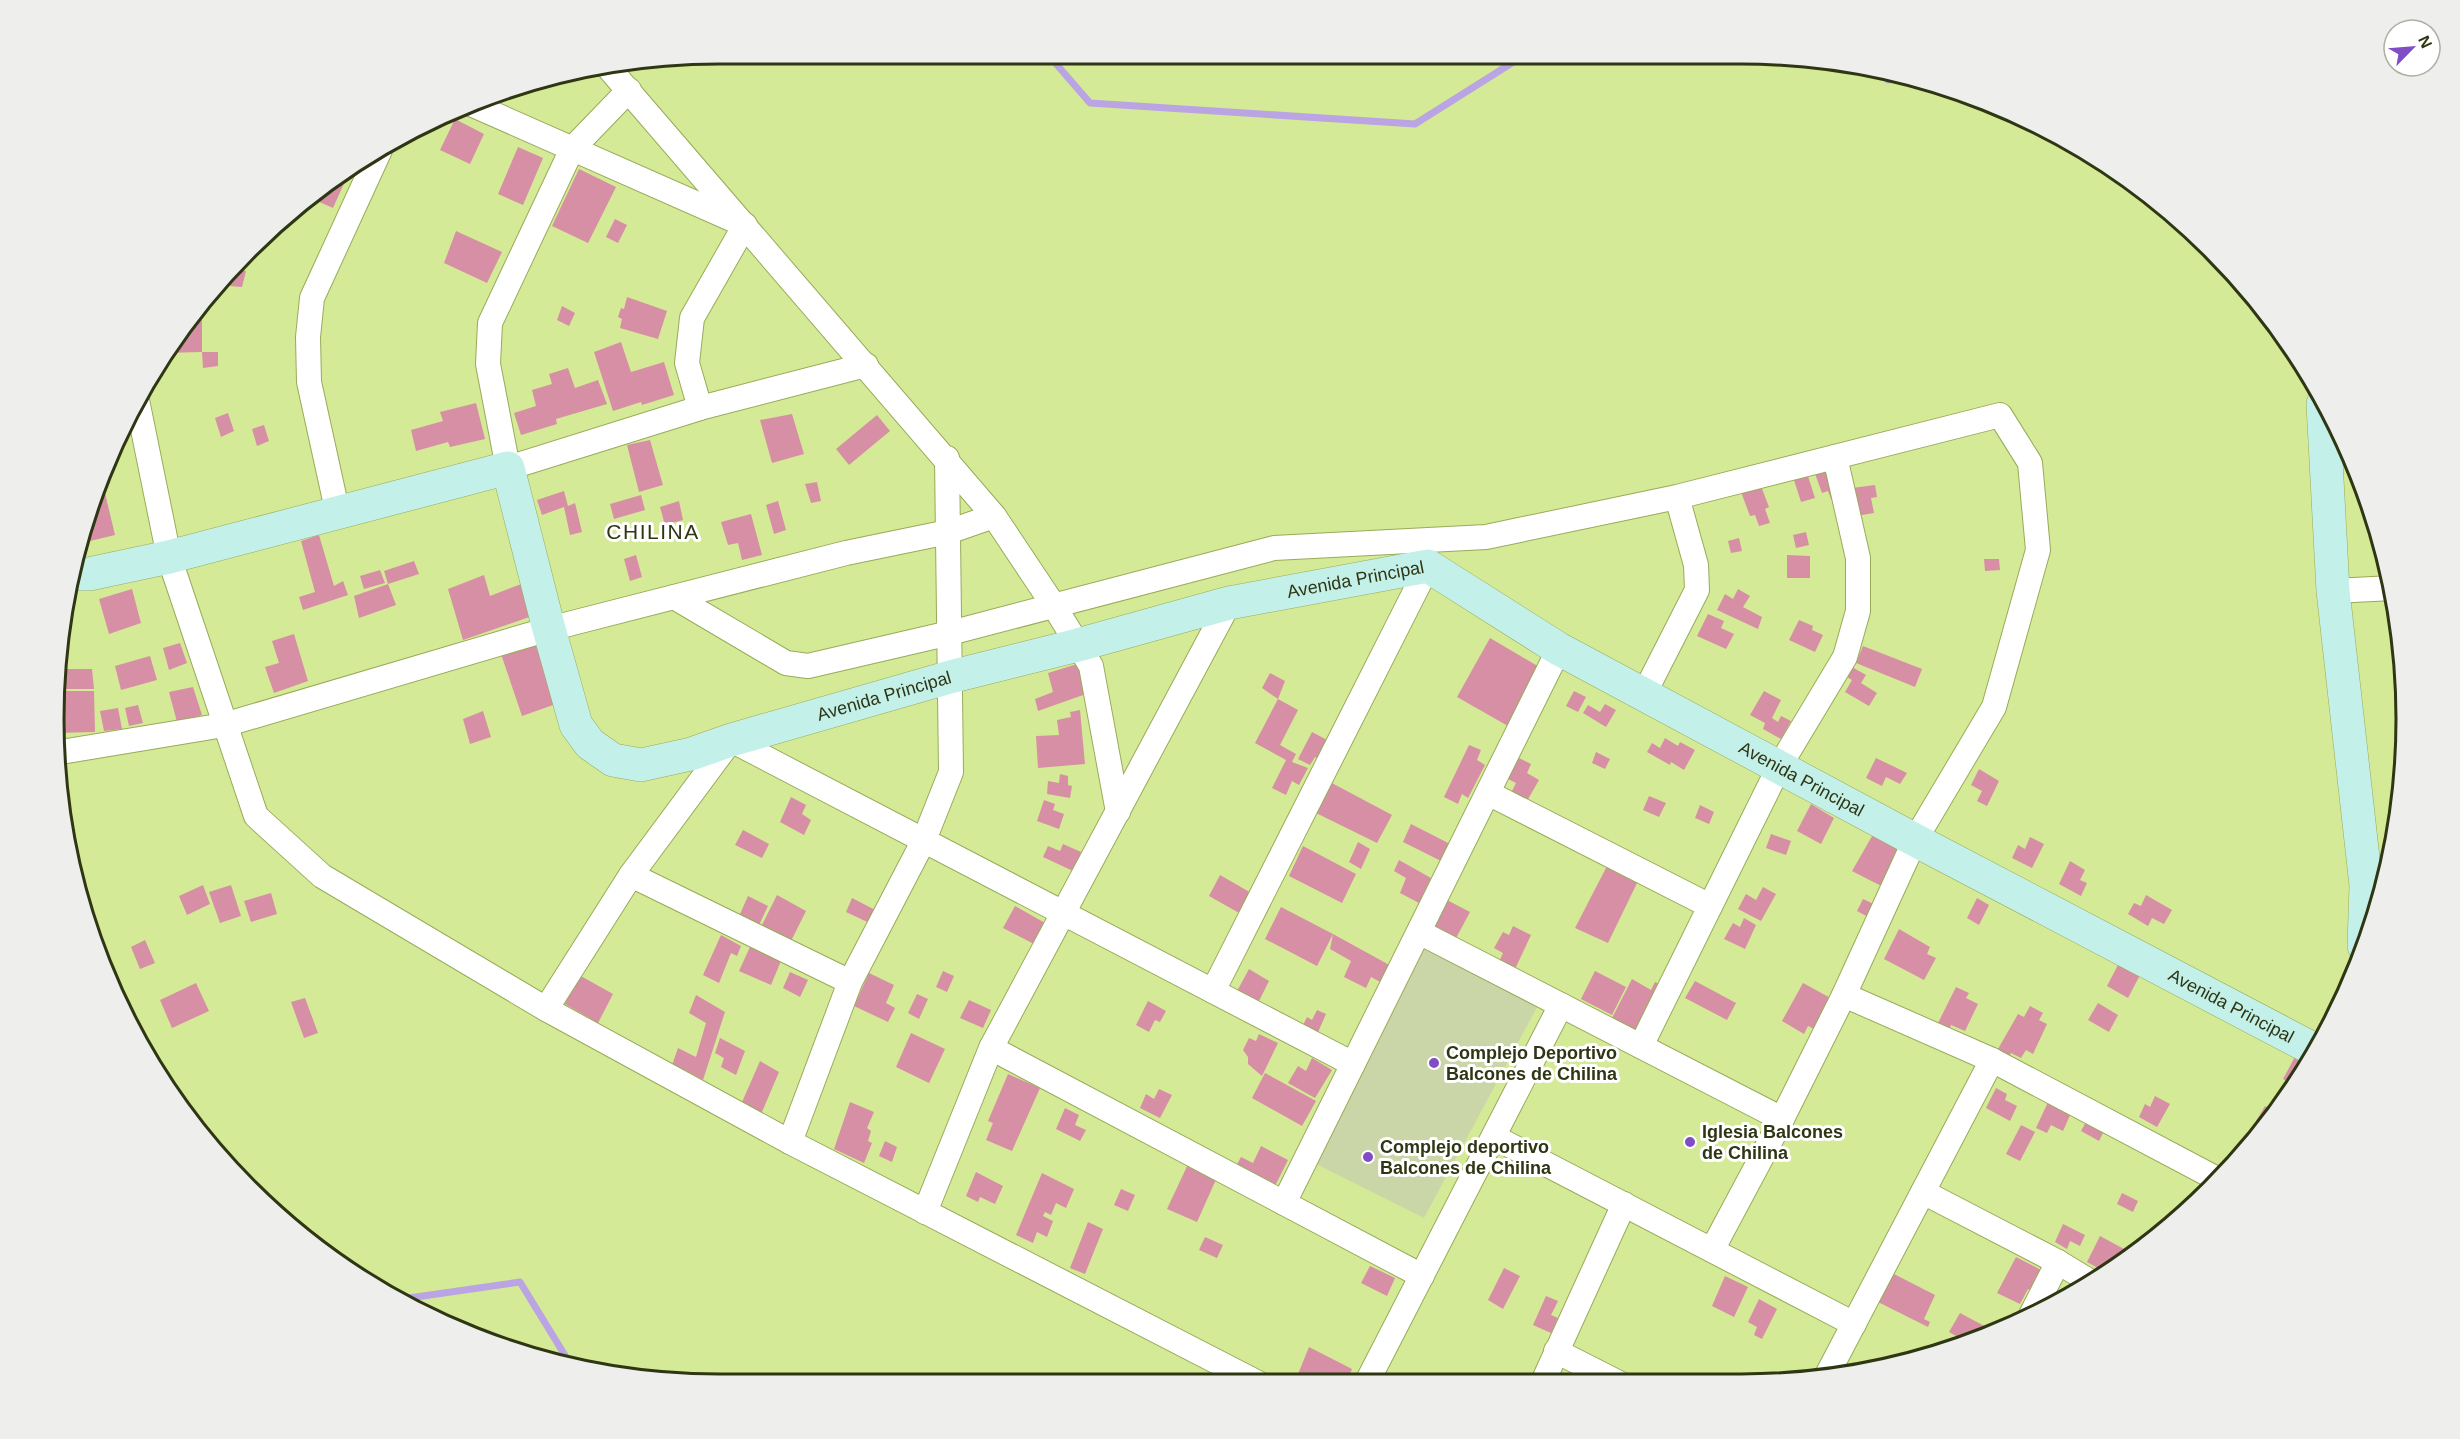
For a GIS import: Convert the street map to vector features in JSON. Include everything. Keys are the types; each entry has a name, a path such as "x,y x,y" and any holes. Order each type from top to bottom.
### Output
{"street":[{"path":"613,73 994,516 1091,666 1118,812"},
{"path":"508,468 489,364 490,323 572,148 628,90"},
{"path":"482,109 745,225"},
{"path":"338,514 309,382 308,337 312,298 374,164"},
{"path":"700,408 687,363 692,318 745,225"},
{"path":"81,574 169,557 338,514 508,468 700,408 866,365"},
{"path":"140,415 169,557 256,816 322,876 546,1009 790,1142 1241,1374"},
{"path":"674,597 786,663 808,666 950,633 1274,548 1486,537 1677,497 2000,415 2030,463 2038,550 1994,707 1915,840 1844,994 1782,1119 1712,1250"},
{"path":"2322,419 2334,591 2373,888"},
{"path":"1641,1046 1779,767 1845,657 1858,611 1858,558 1835,457"},
{"path":"790,1142 850,982 924,840 951,772 947,459"},
{"name":"Avenida Principal","path":"508,468 576,725 590,744 613,760 641,765 692,754 731,740 950,677 1078,645 1229,603 1428,566 1559,649 1915,840 2308,1046"},
{"path":"1644,694 1697,590 1696,565 1677,497"},
{"path":"65,751 224,725 549,629 846,553 948,532 994,516"},
{"path":"1213,991 1428,566"},
{"path":"2334,591 2382,589"},
{"path":"925,1212 992,1048 1229,603"},
{"path":"1284,1203 1559,649"},
{"path":"546,1009 631,875 731,740 1353,1064"},
{"path":"1488,793 1710,906"},
{"path":"631,875 850,982"},
{"path":"1419,932 1782,1119"},
{"path":"1844,994 1992,1060 2211,1176"},
{"path":"1371,1374 1561,1005"},
{"path":"992,1048 1422,1276"},
{"path":"1831,1368 1992,1060"},
{"path":"1494,1137 1854,1324"},
{"path":"1923,1192 2083,1277"},
{"path":"1546,1374 1624,1204"},
{"path":"2037,1303 2058,1262"},
{"path":"1556,1351 1602,1374"}],"green space":[{"name":"Complejo Deportivo Balcones de Chilina","path":"1425,935 1543,996 1424,1218 1312,1162"}],"building":[{"path":"456,120 484,134 470,164 440,150"},
{"path":"518,147 543,158 523,205 498,194"},
{"path":"579,169 616,187 588,243 552,226"},
{"path":"344,184 333,208 319,202"},
{"path":"615,219 627,225 618,243 606,237"},
{"path":"456,231 502,252 487,283 444,263"},
{"path":"243,270 246,271 242,287 230,286"},
{"path":"627,297 667,311 658,339 620,328 622,319 618,317 621,308 624,309"},
{"path":"562,306 575,313 569,326 557,320"},
{"path":"201,320 202,320 202,352 177,353"},
{"path":"621,342 631,372 664,362 674,395 613,411 594,352"},
{"path":"202,352 218,352 218,366 203,368"},
{"path":"568,368 575,388 598,380 607,404 556,419 557,424 521,435 514,413 536,406 532,390 552,384 549,374"},
{"path":"476,403 485,439 450,447 448,442 416,451 411,430 443,421 440,412"},
{"path":"228,413 234,431 221,437 215,418"},
{"path":"792,414 804,454 772,463 760,420"},
{"path":"877,415 890,431 849,465 836,449"},
{"path":"264,425 269,441 257,446 252,429"},
{"path":"650,440 663,485 639,492 627,445"},
{"path":"1824,467 1835,498 1831,499 1828,491 1822,493 1814,471"},
{"path":"1807,473 1815,498 1801,502 1793,477"},
{"path":"817,482 821,501 811,503 805,484"},
{"path":"1875,485 1877,497 1871,498 1874,513 1856,516 1852,488"},
{"path":"1761,486 1769,507 1765,509 1770,523 1759,526 1755,515 1750,516 1741,492"},
{"path":"564,491 568,506 575,503 582,532 570,535 564,507 542,515 537,500"},
{"path":"105,493 115,535 90,541"},
{"path":"641,495 645,510 614,519 610,504"},
{"path":"679,501 683,520 665,525 660,507"},
{"path":"778,501 786,530 774,534 766,505"},
{"path":"751,514 762,555 742,560 738,543 728,545 721,522"},
{"path":"1806,532 1809,545 1796,548 1793,535"},
{"path":"319,535 334,586 343,581 348,595 303,610 299,597 315,592 301,541"},
{"path":"1739,538 1742,551 1731,553 1728,541"},
{"path":"636,555 642,577 630,581 624,559"},
{"path":"1787,555 1810,556 1810,578 1787,578"},
{"path":"1984,559 1999,559 2000,570 1985,571"},
{"path":"414,561 419,574 388,584 384,571"},
{"path":"380,570 385,583 364,589 360,576"},
{"path":"484,575 490,596 524,583 535,615 463,640 448,589"},
{"path":"388,584 396,605 359,618 354,596"},
{"path":"132,589 141,623 109,634 99,599"},
{"path":"1738,589 1750,596 1743,607 1762,617 1758,629 1717,610 1725,594 1733,599"},
{"path":"1708,614 1724,621 1721,628 1734,634 1726,649 1697,636"},
{"path":"1799,620 1813,626 1812,630 1823,635 1815,652 1789,640"},
{"path":"294,634 308,681 274,693 265,667 279,663 272,641"},
{"path":"1490,638 1541,668 1508,726 1457,697"},
{"path":"534,640 556,704 522,716 500,651"},
{"path":"180,643 187,663 169,670 163,648"},
{"path":"1863,646 1922,669 1915,687 1856,663"},
{"path":"150,656 157,680 121,690 115,666"},
{"path":"1077,664 1086,694 1038,711 1035,699 1053,692 1048,673"},
{"path":"1852,667 1866,675 1861,683 1877,693 1869,706 1845,692 1852,680 1847,677"},
{"path":"67,669 92,669 94,689 65,689"},
{"path":"1270,673 1285,681 1278,699 1262,688"},
{"path":"193,687 202,715 177,722 169,692"},
{"path":"65,691 94,691 95,732 65,733"},
{"path":"1574,691 1586,697 1578,712 1566,706"},
{"path":"1764,691 1781,700 1772,718 1778,722 1781,716 1791,721 1781,739 1763,729 1765,723 1750,715"},
{"path":"1278,699 1298,710 1280,745 1296,754 1292,762 1308,768 1299,785 1292,781 1286,795 1272,788 1286,760 1255,743"},
{"path":"1605,704 1616,710 1606,727 1583,713 1588,705 1600,712"},
{"path":"138,705 143,723 129,726 125,708"},
{"path":"118,708 122,729 104,731 100,711"},
{"path":"1080,710 1085,764 1038,768 1036,736 1059,735 1057,720 1071,717 1070,712"},
{"path":"483,711 491,737 470,744 463,719"},
{"path":"1312,732 1331,742 1321,760 1315,757 1310,765 1298,759"},
{"path":"1665,738 1678,746 1680,742 1695,750 1684,770 1647,752 1652,743 1660,748"},
{"path":"1469,745 1481,750 1477,760 1485,765 1468,798 1462,794 1458,804 1444,797"},
{"path":"1596,752 1610,759 1605,769 1592,763"},
{"path":"1519,758 1531,764 1527,773 1539,780 1527,801 1511,793 1516,783 1508,779"},
{"path":"1876,758 1907,773 1900,784 1886,777 1882,786 1866,778"},
{"path":"1979,769 1999,781 1987,806 1977,801 1982,791 1971,785"},
{"path":"1060,774 1068,776 1068,785 1072,786 1070,798 1047,794 1048,781 1059,783"},
{"path":"1330,782 1392,815 1377,843 1316,813"},
{"path":"1649,796 1666,803 1659,817 1643,810"},
{"path":"791,797 806,805 802,814 811,820 804,835 780,822"},
{"path":"1044,800 1055,804 1053,810 1064,814 1059,829 1037,821"},
{"path":"1811,804 1834,818 1821,844 1797,831"},
{"path":"1700,805 1714,812 1709,824 1695,818"},
{"path":"1411,824 1452,845 1443,862 1403,842"},
{"path":"743,830 769,844 762,858 735,845"},
{"path":"1875,831 1910,850 1889,890 1852,871"},
{"path":"1771,834 1791,841 1786,855 1766,848"},
{"path":"2030,837 2044,844 2032,868 2012,858 2018,845 2025,849"},
{"path":"1358,842 1370,849 1361,869 1349,862"},
{"path":"1063,844 1081,852 1073,871 1043,857 1048,846 1060,851"},
{"path":"1303,846 1356,874 1342,903 1289,876"},
{"path":"1399,860 1431,878 1419,903 1400,893 1406,878 1394,871"},
{"path":"2070,861 2085,870 2080,880 2087,883 2081,896 2059,884"},
{"path":"1607,866 1638,881 1608,943 1575,928"},
{"path":"1220,875 1253,894 1241,914 1209,896"},
{"path":"203,885 210,904 187,915 179,896"},
{"path":"231,885 241,916 220,923 209,892"},
{"path":"1763,887 1776,894 1761,921 1738,909 1746,894 1756,900"},
{"path":"271,893 277,914 251,922 244,901"},
{"path":"777,895 806,911 790,943 761,927"},
{"path":"2146,895 2172,910 2164,924 2152,918 2148,926 2128,914 2134,903 2141,906"},
{"path":"748,896 768,906 759,925 740,914"},
{"path":"852,898 881,913 876,926 846,912"},
{"path":"1977,898 1989,905 1979,925 1967,918"},
{"path":"1863,899 1876,905 1870,918 1857,911"},
{"path":"1447,900 1470,912 1455,940 1432,927"},
{"path":"1015,906 1045,923 1034,944 1003,928"},
{"path":"1281,907 1333,934 1317,966 1265,939"},
{"path":"1744,918 1756,925 1745,949 1724,939 1733,923 1740,927"},
{"path":"1513,926 1531,935 1515,969 1499,962 1503,953 1494,948 1503,932 1509,935"},
{"path":"1899,929 1930,947 1927,954 1936,958 1924,980 1884,959"},
{"path":"1333,934 1393,967 1384,984 1371,977 1366,988 1344,977 1351,961 1330,949"},
{"path":"721,935 741,946 737,956 731,953 719,983 703,975"},
{"path":"145,940 155,963 140,969 131,947"},
{"path":"750,947 768,956 770,950 783,956 771,985 739,971"},
{"path":"2119,963 2140,975 2128,998 2107,986"},
{"path":"1249,969 1269,981 1257,1005 1236,993"},
{"path":"943,971 954,976 947,992 936,987"},
{"path":"1595,971 1626,987 1612,1015 1581,999"},
{"path":"790,972 808,980 800,997 783,988"},
{"path":"869,973 894,985 886,1003 895,1008 888,1022 854,1006"},
{"path":"579,975 613,994 598,1023 565,1004"},
{"path":"1632,979 1651,990 1655,982 1666,987 1640,1038 1610,1022"},
{"path":"1695,981 1736,1003 1727,1020 1685,998"},
{"path":"196,983 209,1011 172,1028 160,1000"},
{"path":"1803,983 1836,1001 1816,1030 1808,1026 1804,1034 1782,1021"},
{"path":"1956,987 1969,993 1966,998 1978,1004 1965,1031 1951,1025 1949,1031 1937,1025"},
{"path":"917,994 928,999 919,1019 908,1013"},
{"path":"696,995 725,1012 703,1080 685,1070 683,1078 670,1071 678,1048 696,1057 706,1023 689,1013"},
{"path":"305,998 318,1033 304,1038 291,1002"},
{"path":"969,1000 991,1010 983,1028 960,1018"},
{"path":"1148,1001 1166,1011 1160,1022 1155,1020 1149,1032 1136,1025"},
{"path":"2098,1003 2118,1015 2109,1032 2088,1020"},
{"path":"2030,1006 2043,1013 2039,1020 2047,1024 2033,1054 2026,1050 2021,1058 2011,1053 2006,1062 1994,1056 2018,1014 2024,1017"},
{"path":"1317,1010 1326,1014 1315,1039 1300,1031 1307,1017 1312,1020"},
{"path":"911,1033 945,1049 929,1083 896,1067"},
{"path":"1259,1034 1278,1043 1262,1076 1248,1064 1248,1057 1243,1050 1249,1038 1256,1041"},
{"path":"720,1038 745,1051 736,1075 721,1067 724,1058 715,1053"},
{"path":"2298,1051 2303,1054 2286,1081 2283,1079"},
{"path":"1312,1058 1332,1070 1315,1098 1288,1083 1298,1066 1306,1071"},
{"path":"760,1061 779,1072 759,1119 739,1109"},
{"path":"1265,1073 1316,1101 1302,1126 1252,1098"},
{"path":"1008,1074 1040,1088 1012,1151 986,1140 993,1123 988,1121"},
{"path":"1996,1088 2007,1094 2005,1100 2017,1106 2010,1121 1986,1108"},
{"path":"1159,1089 1172,1095 1160,1118 1140,1108 1146,1094 1154,1099"},
{"path":"2155,1096 2170,1104 2157,1127 2139,1117 2145,1104 2150,1107"},
{"path":"850,1102 874,1112 867,1128 871,1131 868,1141 872,1143 864,1163 834,1149"},
{"path":"2048,1102 2071,1113 2063,1131 2051,1125 2047,1133 2036,1128"},
{"path":"2265,1106 2268,1108 2257,1122"},
{"path":"1065,1108 1079,1115 1075,1125 1086,1130 1080,1141 1056,1129"},
{"path":"2087,1120 2105,1129 2099,1141 2081,1131"},
{"path":"2021,1125 2035,1132 2020,1161 2006,1154"},
{"path":"885,1141 897,1147 892,1162 879,1156"},
{"path":"1261,1146 1288,1160 1273,1190 1234,1170 1241,1157 1253,1163"},
{"path":"1189,1162 1218,1175 1197,1222 1167,1209"},
{"path":"976,1172 1003,1186 995,1204 980,1197 978,1202 966,1196"},
{"path":"1042,1173 1074,1189 1066,1208 1056,1203 1051,1215 1045,1212 1043,1216 1053,1221 1047,1237 1037,1232 1033,1243 1016,1235"},
{"path":"1121,1189 1135,1195 1128,1211 1114,1205"},
{"path":"2122,1193 2138,1201 2133,1212 2117,1204"},
{"path":"1088,1222 1103,1229 1085,1274 1070,1268"},
{"path":"2063,1224 2085,1235 2080,1246 2070,1241 2067,1249 2055,1242"},
{"path":"2100,1236 2124,1249 2098,1268 2087,1262"},
{"path":"1205,1237 1223,1245 1217,1258 1199,1250"},
{"path":"2016,1257 2045,1272 2035,1293 2028,1289 2020,1304 1997,1293"},
{"path":"1370,1266 1395,1278 1387,1296 1361,1283"},
{"path":"1504,1268 1520,1276 1503,1309 1488,1300"},
{"path":"1894,1274 1935,1295 1924,1319 1930,1322 1928,1327 1878,1302"},
{"path":"1725,1276 1748,1287 1734,1317 1712,1306"},
{"path":"1546,1296 1558,1301 1551,1315 1558,1318 1551,1333 1533,1325"},
{"path":"1759,1299 1777,1309 1762,1339 1754,1335 1757,1327 1748,1322"},
{"path":"1960,1313 1986,1327 1958,1337 1949,1332"},
{"path":"1309,1347 1352,1369 1350,1374 1298,1374"}],"waterway":[{"path":"1056,64 1090,103 1415,124 1510,64"},
{"path":"412,1298 520,1282 565,1356"}],"place":[{"name":"Complejo Deportivo Balcones de Chilina","path":"1434,1063"},
{"name":"Iglesia Balcones de Chilina","path":"1690,1142"},
{"name":"Complejo deportivo Balcones de Chilina","path":"1368,1157"}],"district":[{"name":"CHILINA","path":"653,532"}]}
